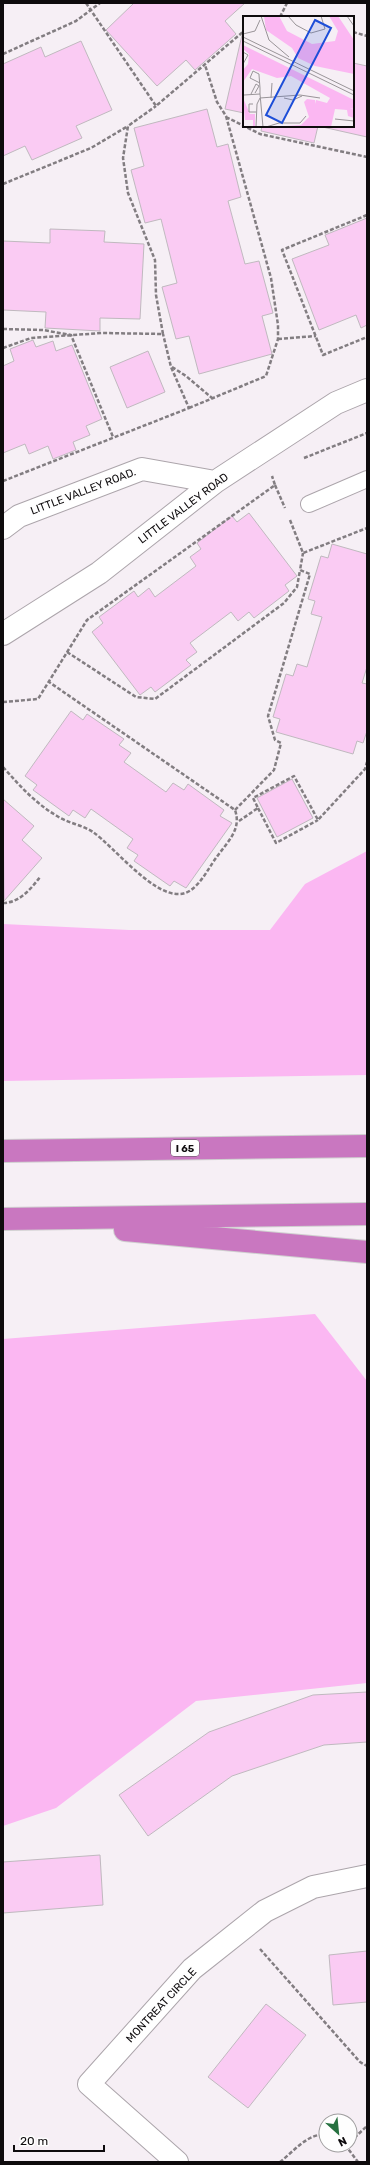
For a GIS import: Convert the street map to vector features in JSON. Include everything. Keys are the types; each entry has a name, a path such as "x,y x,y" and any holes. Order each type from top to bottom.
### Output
{"highway":[{"name":"I 65","path":"3,1151 367,1146"},
{"path":"7,1219 367,1214"},
{"path":"7,1219 367,1252"}],"street":[{"name":"LITTLE VALLEY ROAD","path":"3,634 99,573 215,482 336,403 367,390"},
{"name":"LITTLE VALLEY ROAD.","path":"3,528 19,516 142,469 215,482"},
{"name":"MONTREAT CIRCLE","path":"177,2162 89,2084 192,1969 265,1911 314,1887 367,1876"}],"lane":[{"path":"309,504 367,479"}],"path":[{"path":"86,3 156,106"},
{"path":"3,54 76,21 100,3"},
{"path":"280,16 287,3"},
{"path":"3,184 91,148 128,126 156,106 239,34 243,32"},
{"path":"354,32 367,36"},
{"path":"3,481 266,376 278,339 278,325 271,278 226,116 218,102 205,65"},
{"path":"226,116 243,125"},
{"path":"128,126 123,158 128,193 155,260 156,295 163,334 171,367 189,408"},
{"path":"247,127 260,134 367,157"},
{"path":"367,215 282,250 323,355 367,337"},
{"path":"3,329 43,330 71,335"},
{"path":"3,348 31,338 71,335 163,334"},
{"path":"71,335 113,437"},
{"path":"278,339 316,336"},
{"path":"171,367 186,376 212,398"},
{"path":"297,460 367,433"},
{"path":"3,702 38,699 86,620 275,485 272,477 278,473"},
{"path":"67,652 136,696 155,699 284,603 297,587 303,553"},
{"path":"235,810 274,770 281,743 275,740 268,716 310,574 300,570"},
{"path":"49,682 235,810 239,821"},
{"path":"251,794 276,843 318,820 365,769 367,762"},
{"path":"3,767 29,796 58,817 92,832 123,860 163,891 179,894 195,888 234,833 239,821 258,808"},
{"path":"253,798 294,776 318,820"},
{"path":"3,902 12,903 29,891 40,877"},
{"path":"242,1929 360,2062 367,2066"},
{"path":"358,2134 367,2126"},
{"path":"280,2162 308,2140 318,2135"},
{"path":"352,2153 358,2162"}],"shaded area":[{"path":"367,851 367,1075 3,1081 3,924 129,930 270,930 305,884"},
{"path":"315,1314 367,1381 367,1683 196,1701 56,1808 3,1826 3,1339"}],"building":[{"path":"134,3 245,3 225,21 236,34 195,70 186,60 157,86 106,30"},
{"path":"242,35 243,113 225,109"},
{"path":"81,41 112,110 76,126 82,138 32,160 25,146 3,156 3,64 41,47 45,57"},
{"path":"354,63 367,66 367,137 322,127 354,127"},
{"path":"207,109 217,147 228,144 241,197 228,201 245,264 259,261 273,313 262,316 272,354 199,374 189,336 176,339 162,287 177,283 161,219 145,223 131,170 144,166 134,128"},
{"path":"262,127 318,127 314,143 261,131"},
{"path":"367,218 367,325 361,328 356,315 319,330 292,259 329,245 325,235"},
{"path":"50,229 105,231 104,242 144,244 140,319 100,318 100,331 45,328 46,312 3,310 3,241 50,243"},
{"path":"33,340 36,347 53,341 56,351 72,345 102,419 86,426 90,435 73,442 76,450 53,459 48,446 29,454 25,444 3,453 3,366 14,361 10,349"},
{"path":"148,351 165,392 127,408 110,367"},
{"path":"249,513 297,576 285,585 289,591 254,618 249,612 238,621 231,612 190,643 197,652 186,660 191,665 155,692 151,687 140,695 92,632 103,623 99,617 134,591 138,597 149,588 155,597 196,566 190,557 201,549 197,543 232,516 237,522"},
{"path":"332,544 367,554 367,667 362,683 367,684 367,731 363,743 357,741 353,754 276,732 280,719 273,717 286,674 293,676 297,664 307,667 322,617 311,614 315,601 308,599 321,556 328,558"},
{"path":"71,711 83,720 87,714 124,739 119,745 131,753 124,762 166,792 173,783 184,790 188,784 224,810 220,816 232,823 186,888 174,881 170,886 134,861 138,855 127,848 133,839 91,809 85,818 73,810 69,816 33,790 37,785 25,776"},
{"path":"292,779 313,818 277,837 257,798"},
{"path":"3,799 34,826 22,840 42,858 4,901"},
{"path":"367,1692 367,1742 324,1745 232,1776 148,1836 119,1795 209,1732 313,1695"},
{"path":"100,1855 103,1905 3,1913 3,1862"},
{"path":"367,1951 367,2002 333,2005 329,1955"},
{"path":"266,2004 306,2035 248,2108 208,2077"}]}
